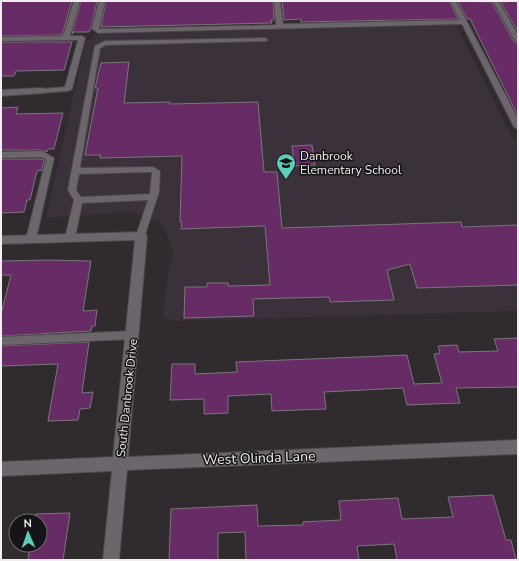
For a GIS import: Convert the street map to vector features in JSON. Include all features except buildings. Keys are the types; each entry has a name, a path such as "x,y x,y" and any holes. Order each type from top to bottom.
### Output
{"street":[{"path":"1,93 41,91"},
{"path":"1,240 141,236"},
{"name":"South Danbrook Drive","path":"111,560 141,236"},
{"name":"West Olinda Lane","path":"1,469 518,447"}],"lane":[{"path":"66,38 77,1"},
{"path":"102,1 95,29 98,31 464,22"},
{"path":"277,1 280,26"},
{"path":"453,1 518,127"},
{"path":"496,2 518,41"},
{"path":"1,39 82,38 69,87 66,90 41,91"},
{"path":"70,238 78,200 72,190 97,47 105,43 265,40"},
{"path":"1,155 42,154 50,158 30,239"},
{"path":"75,171 150,169 156,171 153,197 141,236"},
{"path":"78,200 153,197"},
{"path":"1,340 133,335"}],"shaded area":[{"name":"Danbrook Elementary School","path":"456,25 513,139 518,139 518,311 175,321 163,317 169,268 173,255 170,241 160,221 130,212 46,218 86,40 92,40 93,34"}],"place":[{"name":"Danbrook Elementary School","path":"286,180"}]}
